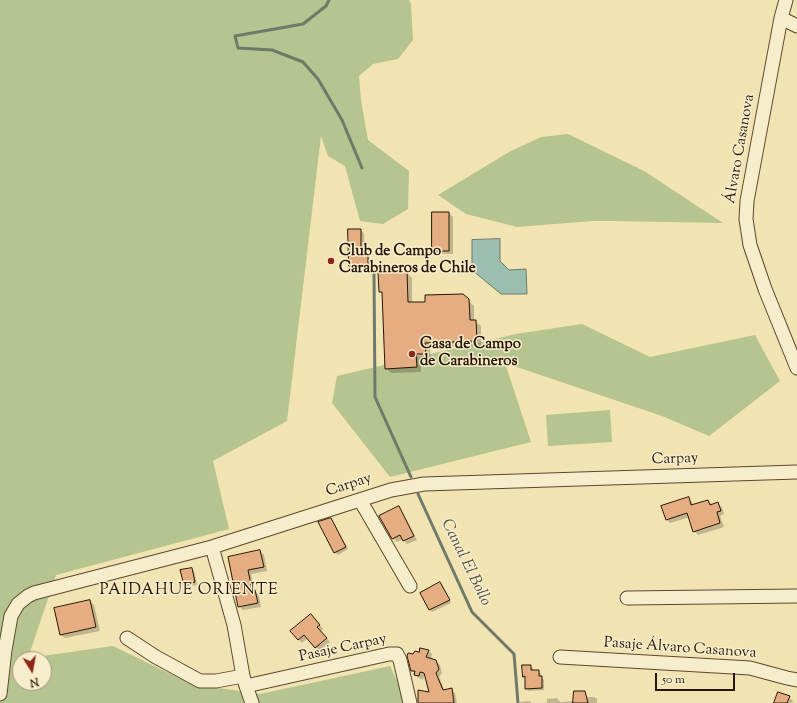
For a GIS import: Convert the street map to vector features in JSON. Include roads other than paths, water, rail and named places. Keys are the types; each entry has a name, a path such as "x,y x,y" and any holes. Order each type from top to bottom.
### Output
{"street":[{"name":"Álvaro Casanova","path":"786,0 781,18 747,201 746,219 750,245 765,289 794,354 797,368"},
{"path":"781,18 797,26"},
{"name":"Carpay","path":"0,694 11,616 18,604 28,596 34,593 212,547 390,490 424,484 797,472"},
{"path":"360,500 410,586"},
{"path":"212,547 234,625 245,681 252,703"},
{"path":"627,598 797,596"},
{"name":"Pasaje Carpay","path":"127,638 156,658 200,681 245,681 389,654 397,654 400,660 410,703"},
{"name":"Pasaje Álvaro Casanova","path":"560,657 750,668 797,680"}],"waterway":[{"name":"Canal El Bollo","path":"329,0 326,6 303,24 235,36 238,48 272,50 303,62 318,79 342,120 362,168"},
{"name":"Canal El Bollo","path":"374,274 375,397 411,477"},
{"name":"Canal El Bollo","path":"418,494 472,612 514,654 518,703"}],"place":[{"name":"Club de Campo Carabineros de Chile","path":"331,261"},
{"name":"Casa de Campo de Carabineros","path":"412,354"}],"district":[{"name":"PAIDAHUE ORIENTE","path":"189,591"}]}
